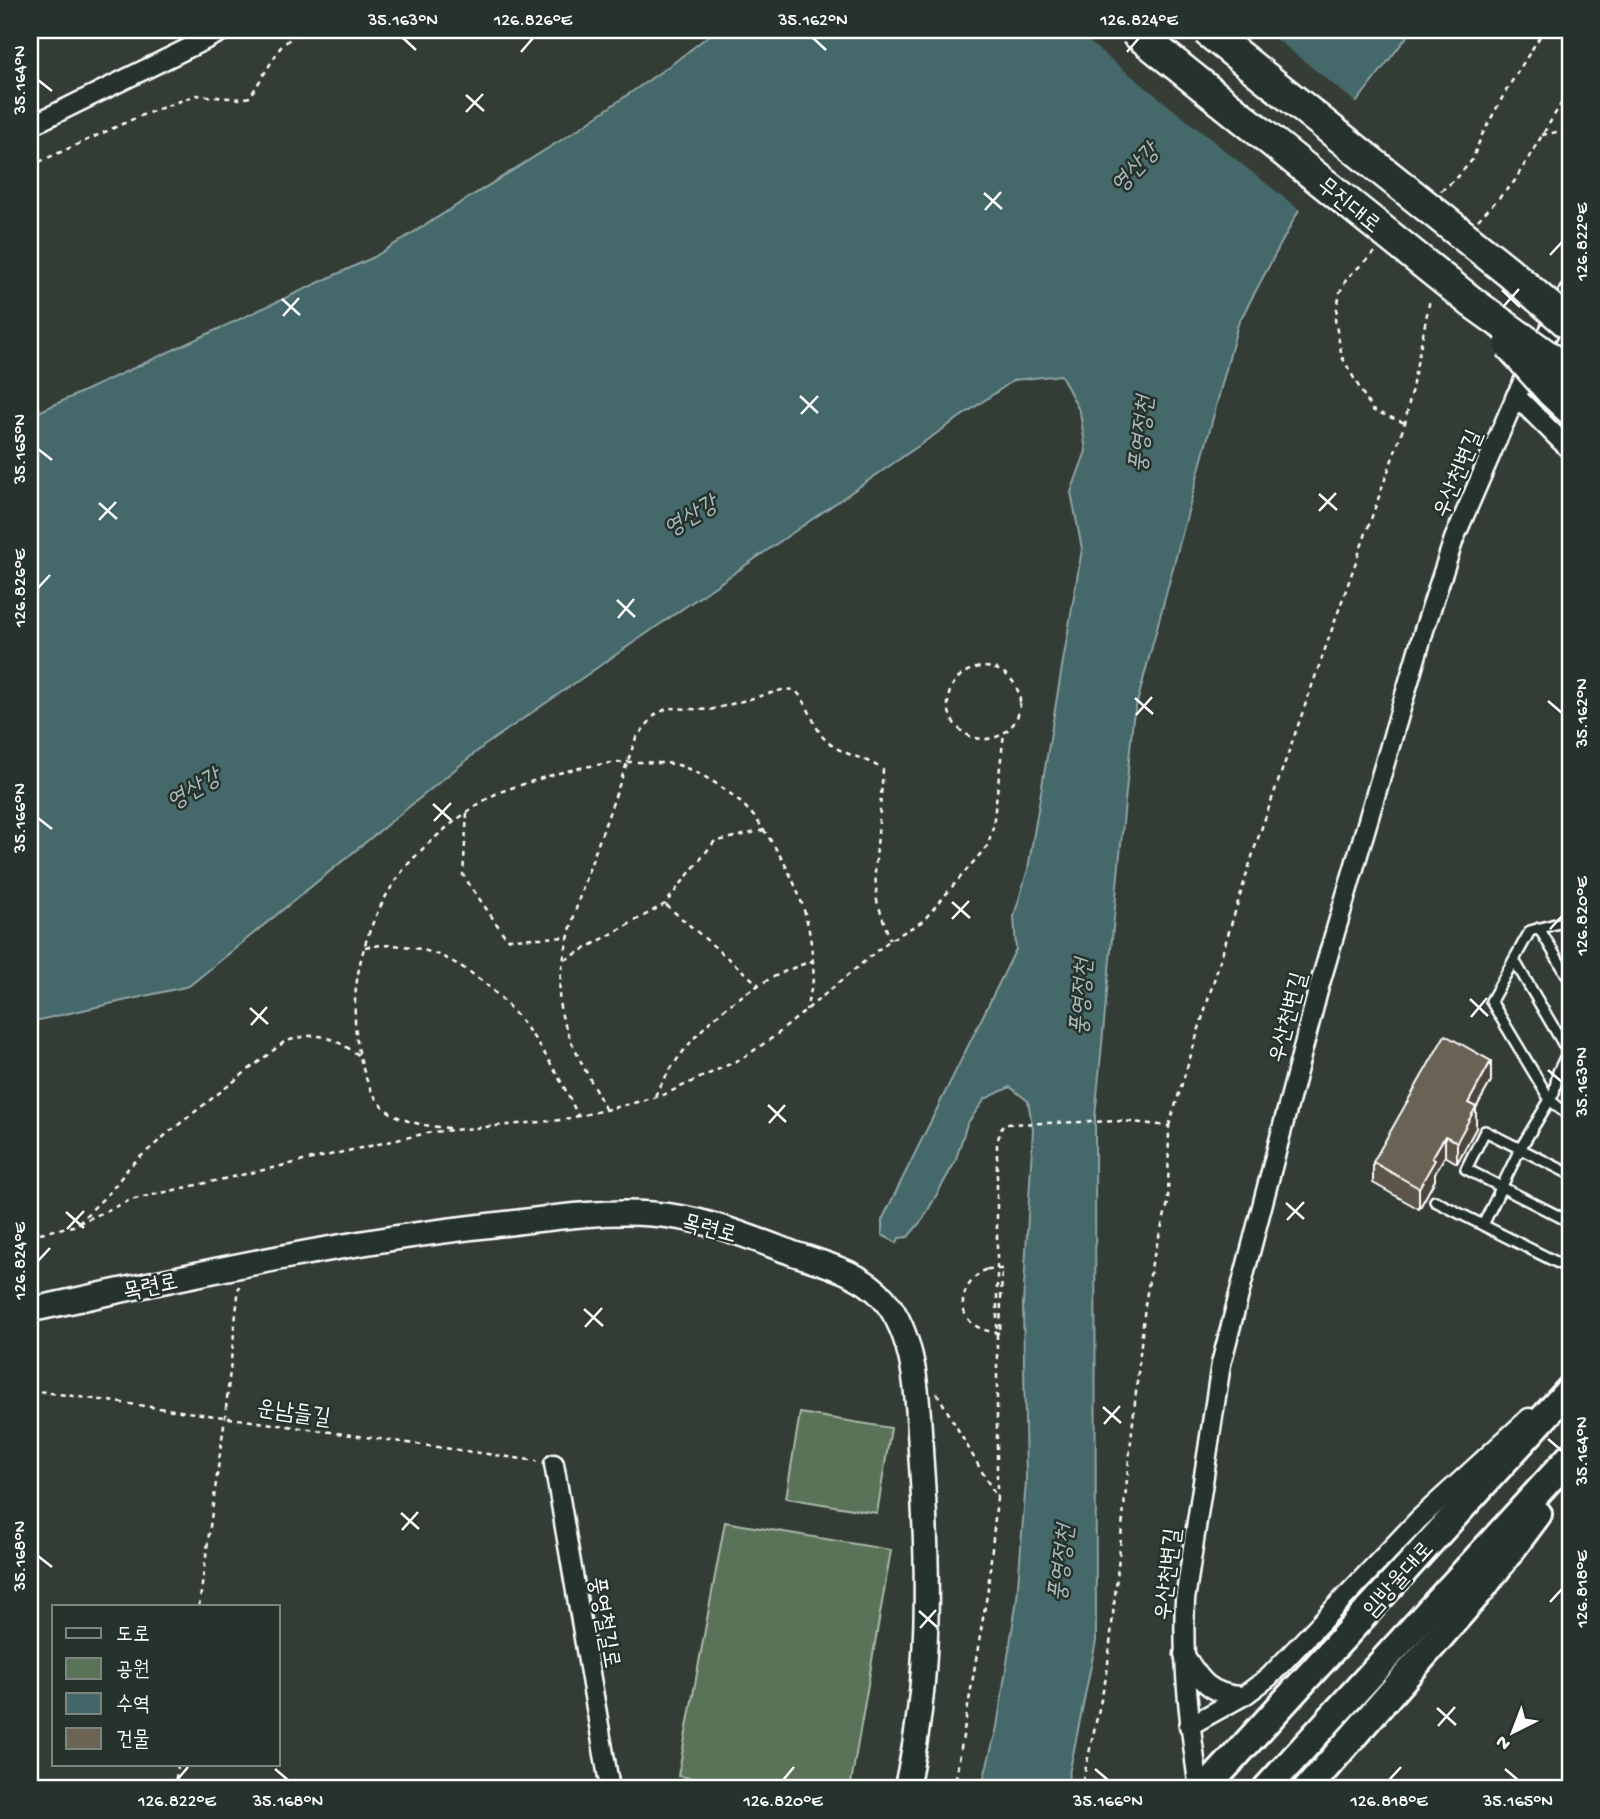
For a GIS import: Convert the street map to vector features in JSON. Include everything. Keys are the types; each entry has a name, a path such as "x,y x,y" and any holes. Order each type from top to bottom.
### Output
{"highway":[{"name":"무진대로","path":"1133,30 1473,303 1565,386"},
{"name":"무진대로","path":"1206,30 1509,272 1570,325"},
{"path":"1509,272 1570,306"}],"main road":[{"name":"임방울대로","path":"1205,1789 1570,1389"},
{"name":"임방울대로","path":"1266,1789 1570,1457"},
{"path":"1307,1789 1481,1590 1570,1472"}],"street":[{"path":"30,126 225,30"},
{"name":"우산천변길","path":"1199,1789 1189,1726 1184,1654 1185,1600 1221,1364 1319,987 1445,565 1516,396 1570,290"},
{"path":"1516,396 1570,450"},
{"name":"목련로","path":"30,1310 241,1265 427,1232 596,1213 653,1214 695,1220 835,1268 869,1285 883,1297 897,1318 906,1339 918,1401 928,1551 926,1643 916,1746 905,1789"},
{"path":"1189,1726 1269,1677 1419,1519 1570,1380"},
{"name":"풍영철길로","path":"554,1464 610,1789"},
{"path":"1184,1654 1194,1670 1214,1690 1222,1694 1242,1696"}],"lane":[{"path":"1570,920 1530,931 1491,1001 1550,1100 1570,1117"},
{"path":"1539,928 1570,980"},
{"path":"1483,1225 1520,1149 1554,1093 1558,1072 1569,1049 1514,960"},
{"path":"1570,1174 1485,1131 1466,1169 1570,1222"},
{"path":"1435,1201 1570,1269"}],"path":[{"path":"30,166 140,116 196,95 240,99 250,97 280,48 294,35 307,30"},
{"path":"1469,228 1514,182 1570,89"},
{"path":"1542,135 1563,131 1570,125"},
{"path":"1081,1789 1107,1673 1145,1305 1152,1263 1168,1203 1169,1126 1256,844 1405,423 1431,298"},
{"path":"30,1235 76,1225 130,1200 453,1129 504,1126 605,1110 654,1098 720,1070 743,1058 806,1010 890,940 923,921 988,845 993,827 1004,733 1018,715 1018,693 1014,683 996,669 972,669 961,675 948,696 948,709 953,720 961,730 982,739 1004,733"},
{"path":"605,1110 560,1010 558,990 583,886 636,738 655,715 668,708 710,710 782,690 794,690 801,696 821,735 834,749 883,770 874,872 877,901 890,940"},
{"path":"453,1129 404,1120 379,1105 364,1075 356,1041 355,1000 359,965 376,911 402,871 467,813 499,792 576,767 629,760 677,765 717,783 753,816 764,830 782,856 800,896 810,935 814,977 806,1010"},
{"path":"467,813 463,875 508,939 570,937"},
{"path":"565,960 665,904 714,842 764,830"},
{"path":"665,904 759,985"},
{"path":"365,947 377,945 419,949 454,963 496,991 548,1057 578,1116"},
{"path":"654,1098 674,1062 691,1040 715,1017 759,985 794,967 813,961"},
{"path":"76,1225 110,1192 130,1167 168,1133 284,1042 305,1035 320,1036 343,1045 360,1056"},
{"path":"954,1789 988,1589 997,1499 997,1142 1003,1125 1009,1123 1124,1121 1169,1126"},
{"path":"199,1605 225,1417 241,1265"},
{"path":"996,1269 987,1269 974,1276 964,1299 964,1307 970,1321 976,1326 997,1333"},
{"path":"932,1385 997,1499"},
{"name":"운남들길","path":"30,1390 554,1464"},
{"path":"174,1789 178,1766"},
{"path":"1360,1789 1365,1784 1380,1785 1385,1789"}],"green space":[{"path":"800,1413 891,1428 877,1513 786,1498"},
{"path":"725,1522 891,1550 850,1789 755,1789 678,1776"}],"water":[{"path":"716,30 1412,30 1356,103 1238,324 1133,718 1095,1117 1096,1641 1066,1789 981,1789 997,1727 1017,1599 1026,1481 1023,1304 1033,1129 1028,1101 1010,1087 985,1099 967,1124 955,1162 923,1219 908,1237 899,1238 897,1243 882,1235 882,1220 1016,949 1014,916 1028,869 1082,549 1071,492 1086,451 1080,412 1061,375 1014,380 485,745 189,986 30,1022 30,416 374,257 574,132"}],"pier":[{"path":"1074,30 1265,30 1359,105 1302,212"}],"building":[{"path":"1445,1035 1491,1061 1468,1103 1476,1107 1457,1142 1445,1136 1419,1188 1373,1162"}],"water label":[{"name":"영산강","path":"1134,167"},
{"name":"풍영정천","path":"1140,434"},
{"name":"영산강","path":"690,515"},
{"name":"영산강","path":"193,788"},
{"name":"풍영정천","path":"1080,997"},
{"name":"풍영정천","path":"1060,1563"}]}
